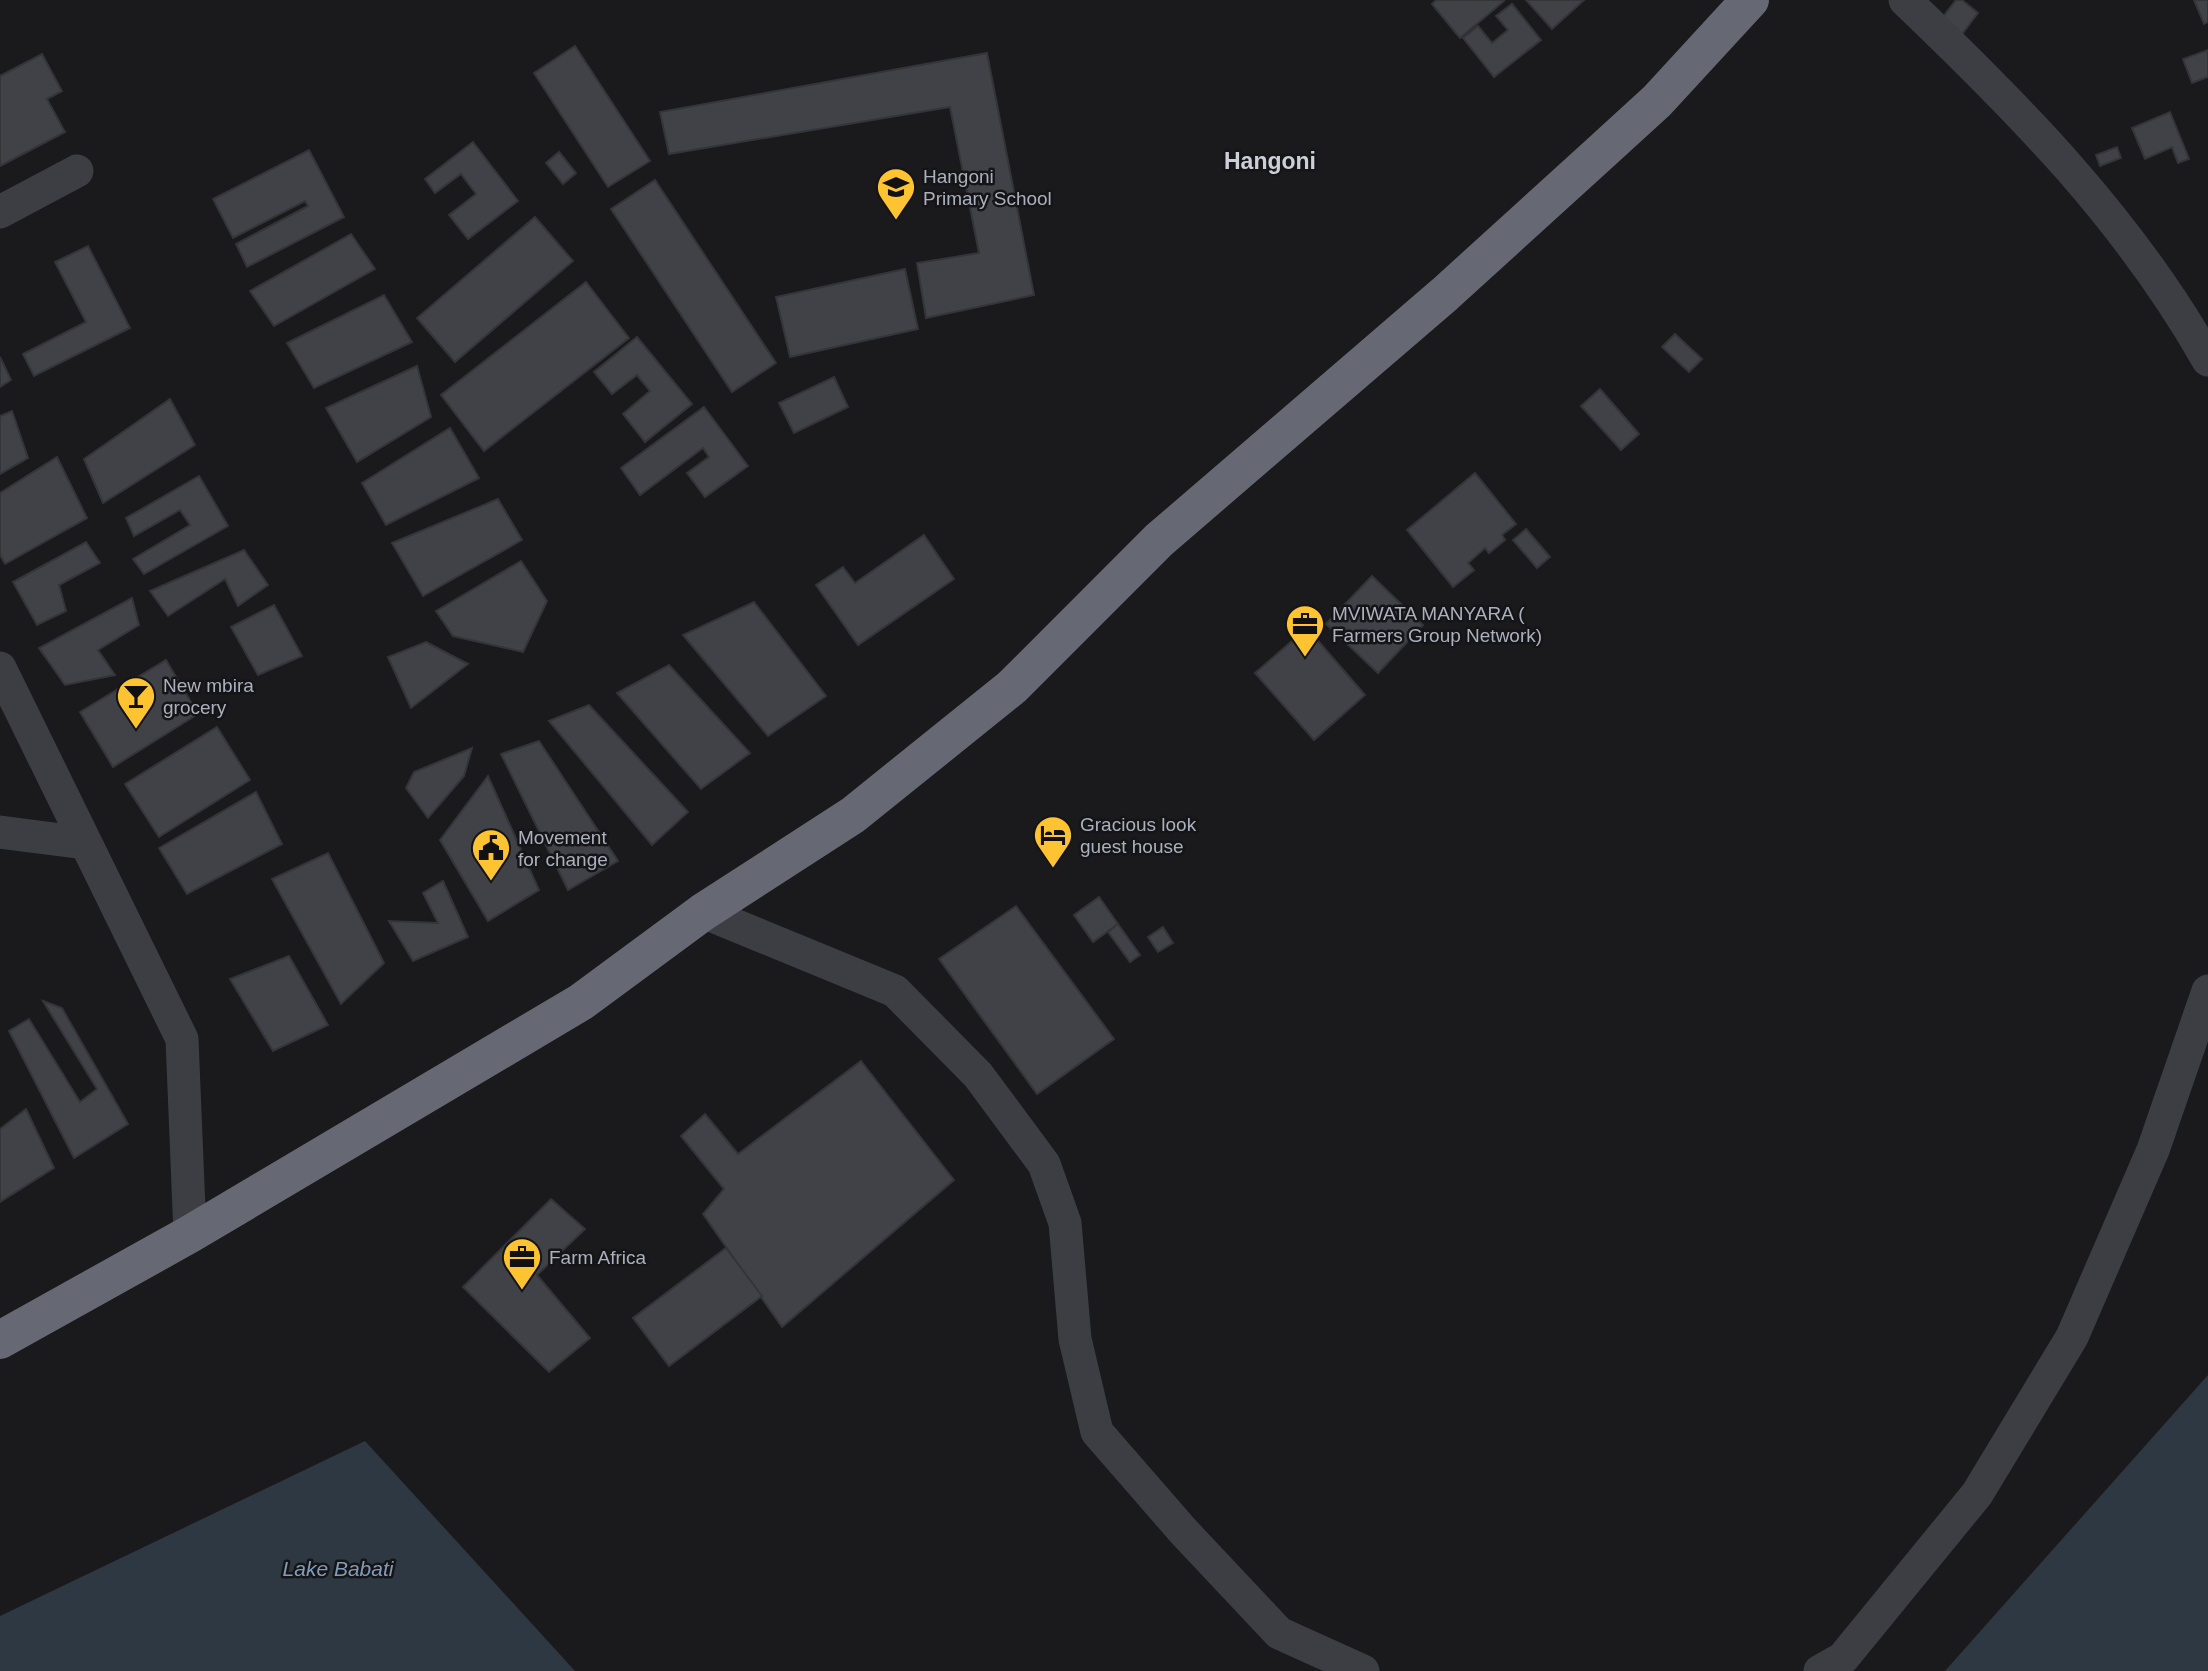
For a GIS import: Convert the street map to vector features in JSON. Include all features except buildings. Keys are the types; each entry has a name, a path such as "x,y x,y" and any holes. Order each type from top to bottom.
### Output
{"highway":[{"path":"0,1340 190,1234 581,1002 703,912 853,815 1012,687 1159,540 1445,294 1657,101 1750,0"}],"street":[{"path":"1905,0 2024,116 2081,178 2131,241 2205,348"},
{"path":"0,212 77,171"},
{"path":"0,668 182,1039 190,1234"},
{"path":"0,832 85,843"},
{"path":"703,912 895,991 978,1074 1044,1164 1065,1223 1075,1339 1097,1432 1184,1532 1279,1633 1363,1671"},
{"path":"1820,1671 1843,1658 1978,1494 2072,1337 2153,1150 2208,991"}],"water":[{"path":"2208,1375 2208,1671 1945,1671"},
{"name":"Lake Babati","path":"365,1441 575,1671 0,1671 0,1616"}],"place":[{"name":"Hangoni Primary School","path":"896,221"},
{"name":"MVIWATA MANYARA ( Farmers Group Network)","path":"1305,658"},
{"name":"New mbira grocery","path":"136,730"},
{"name":"Gracious look guest house","path":"1053,869"},
{"name":"Movement for change","path":"491,882"},
{"name":"Farm Africa","path":"522,1291"}],"district":[{"name":"Hangoni","path":"1270,161"}]}
